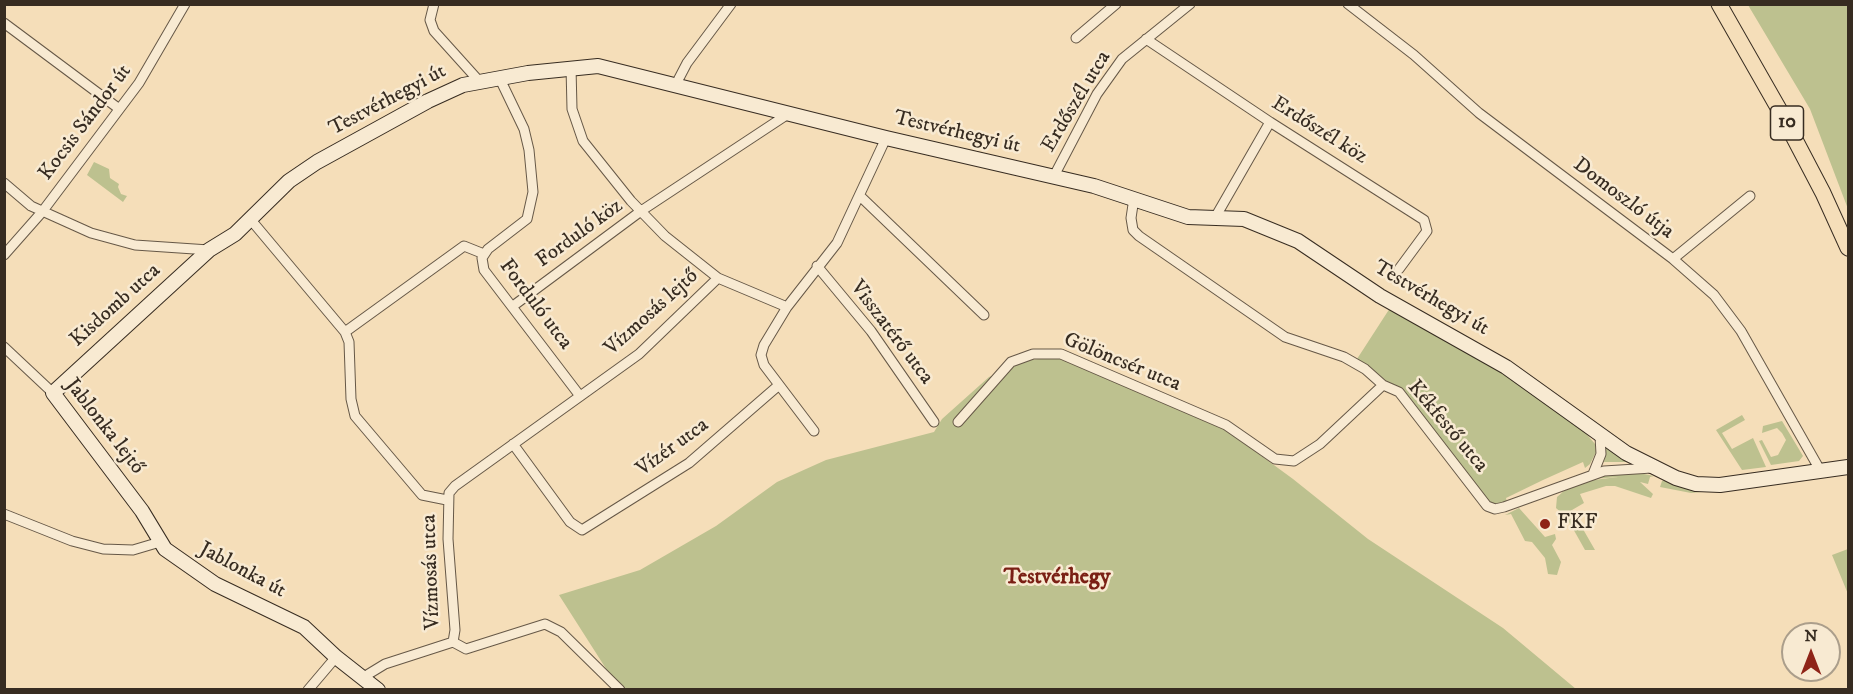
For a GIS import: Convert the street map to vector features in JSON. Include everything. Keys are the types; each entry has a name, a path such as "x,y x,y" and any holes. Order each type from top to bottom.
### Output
{"main road":[{"name":"10","path":"1719,4 1824,193 1848,248"}],"street":[{"path":"172,4 183,8"},
{"path":"434,4 430,20 434,31 479,81"},
{"path":"675,86 687,63 731,4"},
{"path":"1076,38 1116,4"},
{"name":"Erdőszél utca","path":"1054,176 1097,94 1122,59 1190,4"},
{"name":"Domoszló útja","path":"1348,4 1414,55 1479,113 1673,259 1714,295 1737,325 1820,470"},
{"name":"Kocsis Sándor út","path":"4,255 42,212 148,69 183,8"},
{"path":"4,23 118,108"},
{"name":"Erdőszél köz","path":"1146,39 1270,122 1424,220 1427,231 1399,269"},
{"name":"Testvérhegyi út","path":"209,250 225,242 251,220 289,181 317,162 429,101 479,81 571,67 598,66 886,138 1054,176 1134,198 1188,217 1216,216 1244,219 1298,241 1380,296 1506,367 1600,436 1653,468 1686,481 1708,485 1747,482 1848,467"},
{"name":"Vízmosás lejtő","path":"447,500 455,486 656,339 718,278 665,236 641,212 583,141 572,110 571,67"},
{"name":"Forduló utca","path":"499,77 524,129 531,160 533,192 527,219 484,254 484,270 580,396"},
{"path":"641,212 788,114"},
{"path":"1216,216 1270,122"},
{"path":"814,431 764,365 761,355 764,345 787,307 837,243 886,138"},
{"path":"4,183 42,212 90,233 122,243 209,250"},
{"path":"860,196 984,315"},
{"path":"1673,259 1750,196"},
{"name":"Kékfestő utca","path":"1134,198 1132,224 1139,236 1285,337 1344,357 1365,369 1383,385 1402,395 1484,503 1492,508 1504,507 1593,474 1653,468"},
{"name":"Forduló köz","path":"513,306 641,212"},
{"path":"251,220 345,332 464,246 484,254"},
{"name":"Kisdomb utca","path":"53,393 209,250"},
{"name":"Visszatérő utca","path":"817,266 871,331 934,422"},
{"path":"718,278 787,307"},
{"name":"Vízmosás utca","path":"345,332 349,342 351,399 355,416 422,495 447,500 455,630 453,642"},
{"name":"Jablonka lejtő","path":"4,346 53,393 142,511 160,542"},
{"name":"Gölöncsér utca","path":"958,422 1011,362 1033,354 1060,354 1220,422 1265,454 1286,462 1306,455 1383,385"},
{"name":"Vízér utca","path":"513,444 570,522 582,530 689,463 779,385"},
{"path":"1593,474 1601,454 1600,436"},
{"path":"4,514 72,541 103,549 133,550 160,542"},
{"name":"Jablonka út","path":"160,542 175,558 215,584 304,627 336,657 378,690"},
{"path":"362,678 385,664 453,642 466,649 545,624 561,632 620,690"},
{"path":"308,690 336,657"}],"green space":[{"path":"1748,5 1848,5 1848,209 1810,109"},
{"path":"94,162 109,169 110,178 119,184 121,194 127,196 123,202 87,175"},
{"path":"1390,308 1468,348 1584,431 1595,444 1596,452 1590,464 1585,468 1583,462 1543,480 1506,498 1507,502 1490,504 1386,384 1357,359"},
{"path":"1060,357 1226,430 1293,479 1368,539 1503,628 1576,689 619,689 559,595 640,570 716,526 777,482 826,460 934,432 942,419 989,377 1029,360"},
{"path":"1742,415 1745,420 1722,433 1732,449 1753,438 1766,467 1742,470 1716,430"},
{"path":"1782,421 1803,456 1799,461 1771,465 1759,441 1762,440 1771,457 1778,455 1786,440 1782,433 1777,428 1762,433 1763,426"},
{"path":"1606,444 1628,460 1626,462 1604,462"},
{"path":"1634,472 1654,476 1650,477 1648,484 1640,482 1653,494 1651,498 1615,486 1606,486 1580,494 1584,503 1572,510 1595,550 1585,550 1567,518 1556,508 1557,497 1565,490 1585,481 1618,477 1593,479 1604,474"},
{"path":"1662,481 1712,491 1691,493 1660,487"},
{"path":"1519,508 1545,537 1555,534 1556,539 1552,545 1561,562 1557,575 1548,574 1545,558 1532,542 1525,541 1511,514 1505,515"},
{"path":"1848,549 1848,594 1832,555"}],"place":[{"name":"FKF","path":"1545,524"}],"district":[{"name":"Testvérhegy","path":"1057,578"}]}
